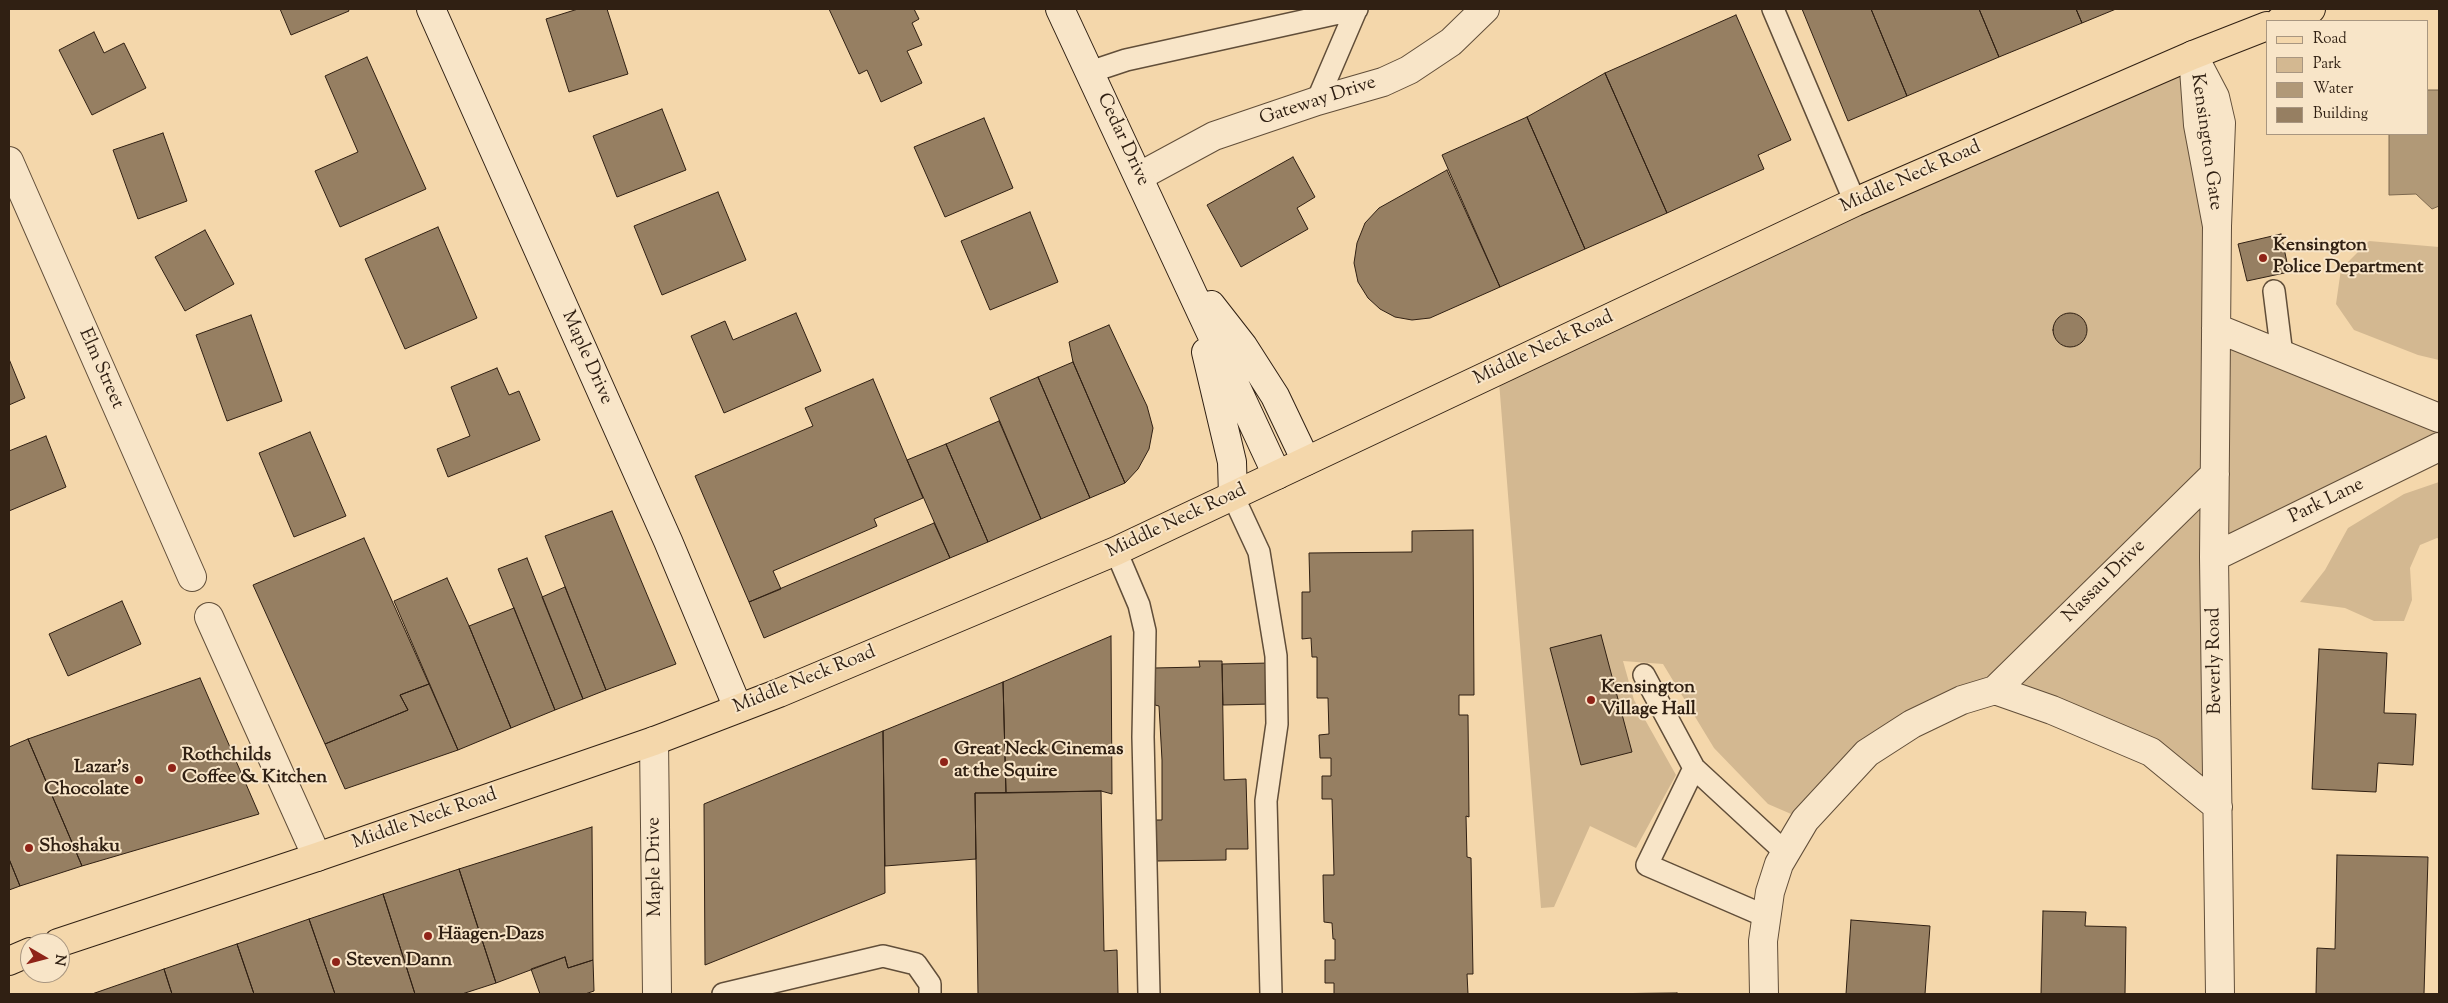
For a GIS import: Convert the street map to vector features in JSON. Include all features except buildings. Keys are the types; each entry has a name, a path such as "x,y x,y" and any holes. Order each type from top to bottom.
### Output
{"main road":[{"path":"2283,20 2311,9"},
{"name":"Middle Neck Road","path":"70,939 317,857 654,741 1116,551 1855,202 2193,55 2266,26"}],"street":[{"name":"Maple Drive","path":"431,9 668,541 738,708"},
{"name":"Cedar Drive","path":"1060,9 1140,176 1277,475"},
{"name":"Gateway Drive","path":"1140,176 1214,136 1318,101 1383,82 1409,70 1451,42 1485,9"},
{"name":"Kensington Gate","path":"2193,55 2215,98 2221,123 2216,328"},
{"name":"Elm Street","path":"9,161 192,577"},
{"name":"Cedar Drive","path":"1184,271 1243,346 1275,396 1306,461"},
{"path":"1184,271 1218,393 1232,462 1233,496"},
{"path":"2216,328 2439,418"},
{"name":"Beverly Road","path":"2216,328 2214,557 2220,994"},
{"name":"Park Lane","path":"2214,557 2439,447"},
{"name":"Nassau Drive","path":"1764,994 1765,916 1770,892 1779,864 1805,820 1867,754 1912,724 1962,700 1995,690 2215,474"},
{"path":"210,617 317,857"},
{"path":"1995,690 2052,710 2151,752 2218,807"},
{"name":"Maple Drive","path":"654,741 657,994"}],"lane":[{"path":"1773,9 1855,202"},
{"path":"1090,72 1126,60 1357,10"},
{"path":"1318,101 1357,10"},
{"path":"2274,291 2282,355"},
{"path":"1233,496 1259,552 1276,656 1277,724 1266,801 1271,994"},
{"path":"1116,551 1139,604 1145,631 1143,737 1149,994"},
{"path":"1644,675 1694,768 1786,853"},
{"path":"1694,768 1647,865 1765,916"},
{"path":"732,993 883,956 916,964 930,984 930,994"}],"green space":[{"path":"2193,55 2216,328 2439,418 2439,447 2214,557 2218,807 2151,752 1995,690 1912,724 1805,820 1768,804 1714,748 1663,664 1623,661 1634,700 1676,775 1636,848 1590,826 1554,907 1541,908 1498,369"},
{"path":"2369,241 2439,247 2439,360 2418,355 2354,330 2336,304 2341,269"},
{"path":"2439,482 2439,539 2437,538 2420,545 2410,568 2412,600 2404,621 2374,621 2345,608 2300,602 2325,570 2348,528 2404,494"}],"water":[{"path":"2428,90 2439,90 2439,206 2432,209 2416,194 2389,195 2389,135 2428,135"}],"place":[{"name":"Kensington Police Department","path":"2263,258"},
{"name":"Kensington Village Hall","path":"1591,700"},
{"name":"Great Neck Cinemas at the Squire","path":"944,762"},
{"name":"Rothchilds Coffee & Kitchen","path":"172,768"},
{"name":"Lazar's Chocolate","path":"139,780"},
{"name":"Shoshaku","path":"29,848"},
{"name":"Häagen-Dazs","path":"428,936"},
{"name":"Steven Dann","path":"336,962"}]}
